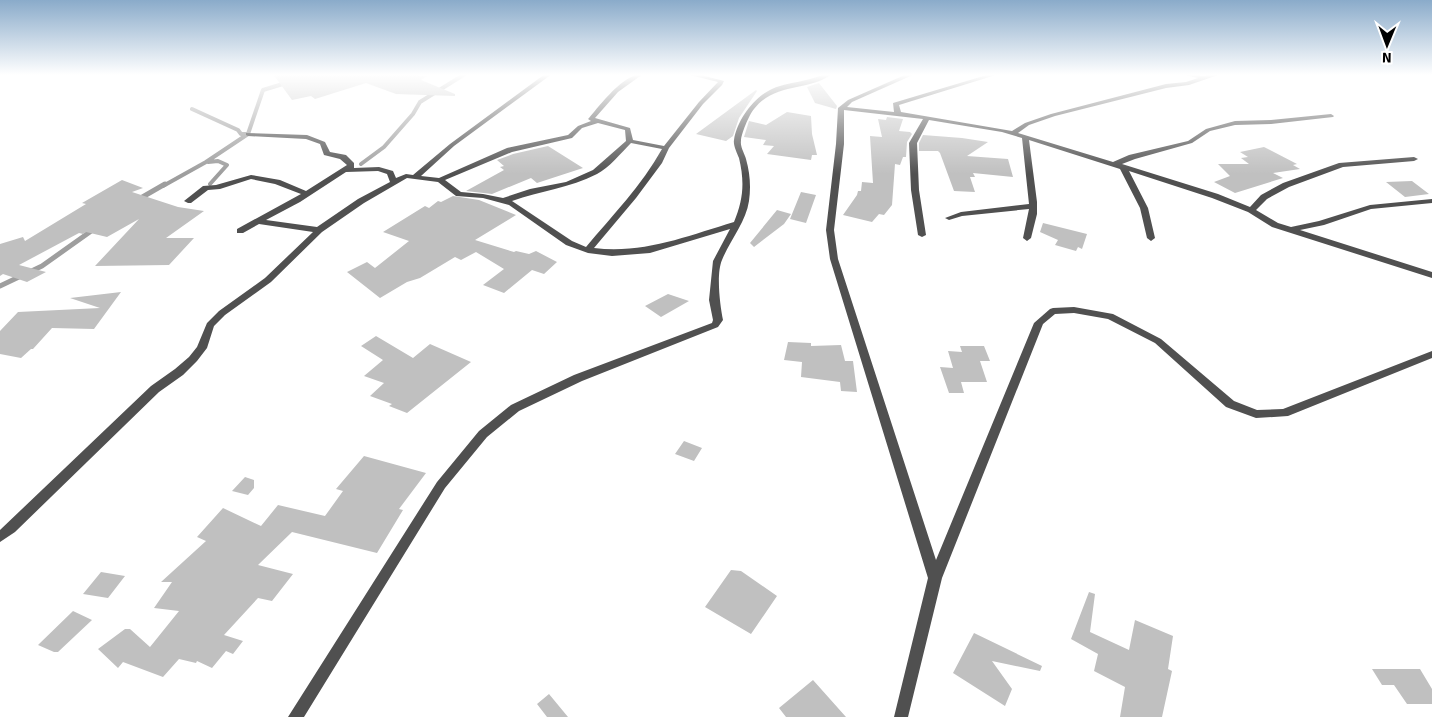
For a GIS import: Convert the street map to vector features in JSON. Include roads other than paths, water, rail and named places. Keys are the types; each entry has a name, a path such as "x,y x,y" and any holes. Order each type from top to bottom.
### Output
{"street":[{"path":"416,176 452,145 503,107"},
{"path":"601,107 590,119 628,129 630,141"},
{"path":"588,250 638,190 658,163 666,148 698,107"},
{"path":"295,717 441,485 483,434 515,408 578,378 715,325 718,320 714,300 717,261 737,224 745,204 743,160 737,141 745,118 752,107"},
{"path":"896,107 898,114"},
{"path":"1013,134 1027,124 1085,107"},
{"path":"935,578 834,259 830,230 840,144 841,108 927,118 1013,134 1118,165 1251,210 1275,225 1432,276"},
{"path":"1118,165 1132,157 1190,142 1208,130 1235,123 1271,122 1331,116"},
{"path":"922,235 916,190 913,143 927,118"},
{"path":"440,180 510,150 570,137 580,127 597,121"},
{"path":"240,231 307,194 351,166 343,157 327,153 323,143 307,137 248,134"},
{"path":"1026,138 1025,155 1033,206 1027,238"},
{"path":"630,141 666,148"},
{"path":"503,201 533,191 568,184 596,172 630,141"},
{"path":"1251,210 1264,197 1286,185 1342,165 1414,159"},
{"path":"1118,165 1144,208 1151,238"},
{"path":"343,170 379,169 390,173 394,182"},
{"path":"0,537 155,389 179,372 193,359 202,348 210,326 222,313 268,280 319,230 361,201 406,176 440,180 459,194 483,196 512,203 569,243 588,250 612,253 650,250 737,224"},
{"path":"188,201 206,188 217,187 251,177 277,182 307,194"},
{"path":"1290,230 1321,223 1370,207 1432,201"},
{"path":"949,218 961,214 1033,206"},
{"path":"258,221 319,230"},
{"path":"901,717 935,578 1040,323 1053,311 1074,310 1110,316 1158,341 1230,404 1256,414 1284,413 1432,354"}],"waterway":[{"path":"248,134 257,107"},
{"path":"361,164 384,147 417,107"},
{"path":"192,109 238,130 241,134 248,134"},
{"path":"163,186 206,162 248,134"},
{"path":"208,162 218,161 227,165 210,184"},
{"path":"139,199 165,184"},
{"path":"0,286 42,266 94,229"}]}
